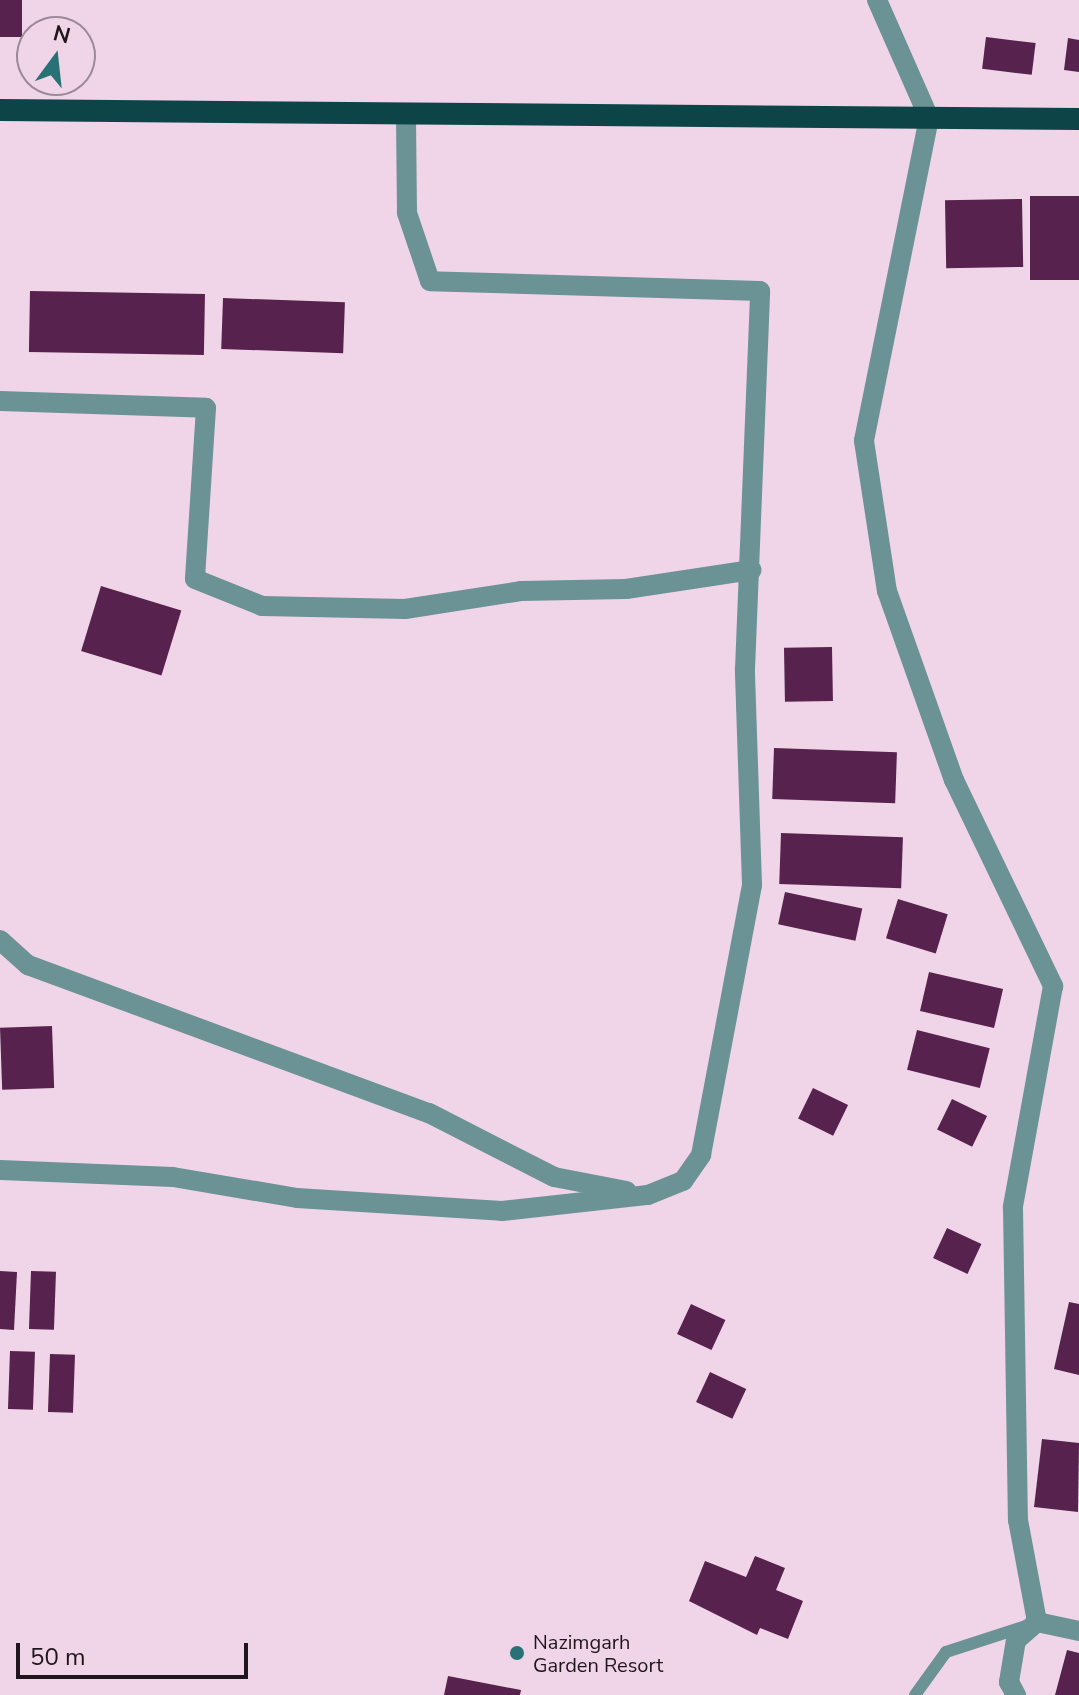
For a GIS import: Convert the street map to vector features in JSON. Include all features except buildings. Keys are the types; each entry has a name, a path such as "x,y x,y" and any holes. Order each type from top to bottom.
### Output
{"highway":[{"path":"0,110 406,116 1079,119"}],"street":[{"path":"877,0 929,118 864,441 892,605 954,780 1053,986 1013,1207 1018,1520 1037,1622"},
{"path":"0,1170 173,1177 297,1198 502,1211 648,1195 683,1181 701,1155 752,885 745,669 752,570 760,291 430,281 407,213 406,116"},
{"path":"0,401 206,408 195,579 262,606 405,609 521,591 626,589 752,570"},
{"path":"0,940 28,965 429,1113 554,1177 648,1195"},
{"path":"1037,1622 1079,1631"},
{"path":"1016,1695 1009,1682 1016,1640 1037,1622"}],"lane":[{"path":"915,1695 946,1652 1037,1622"}],"place":[{"name":"Nazimgarh Garden Resort","path":"517,1653"}]}
